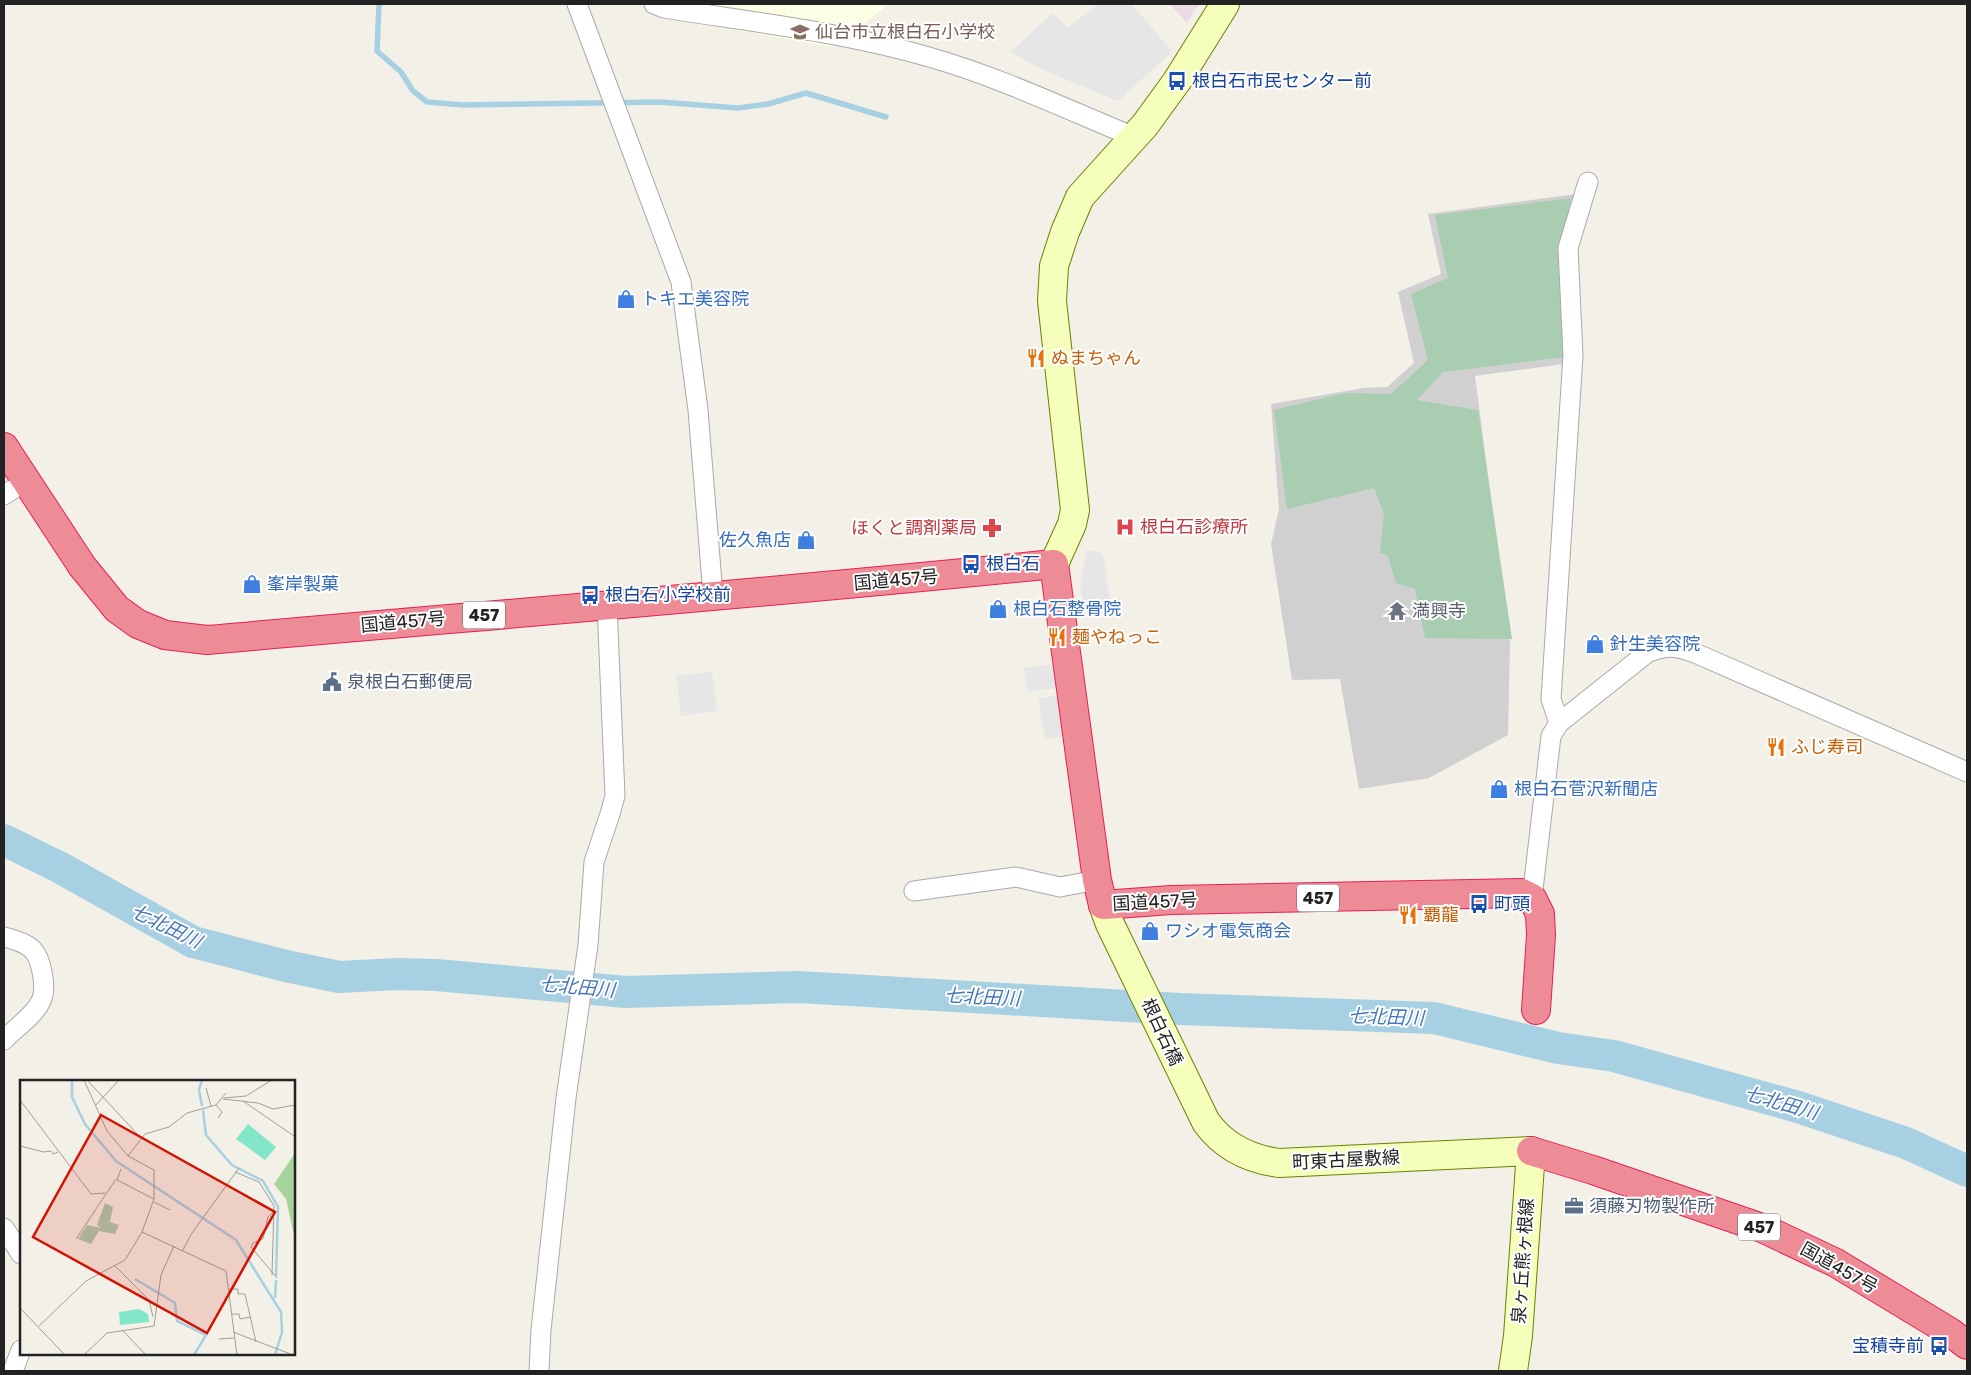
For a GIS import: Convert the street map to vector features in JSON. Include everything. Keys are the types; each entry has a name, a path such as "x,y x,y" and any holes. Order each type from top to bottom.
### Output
{"highway":[{"name":"国道457号","path":"4,447 15,488 117,609 138,624 165,635 206,640 874,582 1054,564 1100,892 1171,900 1522,893 1532,898"},
{"path":"1532,898 1540,914 1541,935 1536,1010"},
{"name":"国道457号","path":"1531,1151 1593,1170 1762,1228 1836,1264 1950,1332 1967,1345"}],"street":[{"path":"577,4 681,282 698,410 713,595"},
{"path":"654,4 664,8 851,38 929,57 987,76 1134,138"},
{"path":"1054,564 1072,524 1075,510 1052,301 1054,266 1065,232 1080,197 1134,138 1177,81 1225,4"},
{"path":"1559,723 1551,699 1573,364 1568,248 1588,182"},
{"path":"539,1371 541,1330 566,1098 588,945 594,862 615,796 606,604"},
{"path":"1532,898 1551,736 1559,723 1647,653 1660,648 1676,646 1695,653 1967,772"},
{"path":"914,891 1016,877 1060,887 1100,892"},
{"name":"根白石橋","path":"1100,892 1110,924 1191,1094"},
{"path":"4,937 31,949 39,962 45,987 41,1000 35,1009 4,1040"},
{"name":"町東古屋敷線","path":"1191,1094 1215,1135 1225,1144 1245,1155 1262,1161 1279,1163 1531,1151"},
{"name":"泉ヶ丘熊ヶ根線","path":"1513,1371 1518,1336 1531,1151"},
{"path":"4,1228 20,1252"},
{"path":"13,1371 20,1353"}],"shaded area":[{"name":"仙台市立根白石小学校","path":"649,4 889,4 834,47 660,17"},
{"path":"1098,4 1132,4 1172,52 1118,101 1041,69 1010,52 1053,13 1067,28"},
{"path":"1170,4 1199,4 1187,23"},
{"path":"1575,194 1564,364 1475,376 1510,642 1508,735 1429,778 1359,789 1340,679 1292,680 1271,544 1279,509 1271,404 1363,388 1387,387 1414,363 1398,292 1441,274 1428,214"},
{"path":"1571,198 1558,257 1563,357 1443,372 1417,400 1478,410 1512,639 1425,638 1415,589 1396,583 1388,556 1380,553 1384,513 1374,488 1287,509 1274,410 1345,393 1391,394 1428,360 1411,294 1448,278 1435,215"},
{"path":"1086,550 1103,553 1110,600 1083,604 1080,586"},
{"path":"1057,664 1061,687 1028,692 1024,668"},
{"path":"712,672 717,711 681,716 676,676"},
{"path":"1060,695 1067,736 1045,739 1038,699"}],"waterway":[{"path":"379,4 377,51 401,72 413,91 427,102 463,105 660,102 738,108 768,104 806,93 886,117"},
{"name":"七北田川","path":"4,840 59,867 193,942 286,966 339,977 397,974 436,975 626,992 798,987 1180,1009 1434,1018 1558,1048 1614,1056 1798,1107 1906,1143 1967,1171"}],"place":[{"name":"仙台市立根白石小学校","path":"800,32"},
{"name":"根白石市民センター前","path":"1177,81"},
{"name":"トキエ美容院","path":"626,299"},
{"name":"ぬまちゃん","path":"1036,358"},
{"name":"根白石診療所","path":"1125,527"},
{"name":"ほくと調剤薬局","path":"992,528"},
{"name":"佐久魚店","path":"806,540"},
{"name":"根白石","path":"971,564"},
{"name":"峯岸製菓","path":"252,584"},
{"name":"根白石小学校前","path":"590,595"},
{"name":"根白石整骨院","path":"998,609"},
{"name":"満興寺","path":"1397,611"},
{"name":"麺やねっこ","path":"1057,637"},
{"name":"針生美容院","path":"1595,644"},
{"name":"泉根白石郵便局","path":"332,682"},
{"name":"ふじ寿司","path":"1776,747"},
{"name":"根白石菅沢新聞店","path":"1499,789"},
{"name":"町頭","path":"1479,904"},
{"name":"覇龍","path":"1408,915"},
{"name":"ワシオ電気商会","path":"1150,931"},
{"name":"須藤刃物製作所","path":"1574,1206"},
{"name":"宝積寺前","path":"1939,1346"}]}
